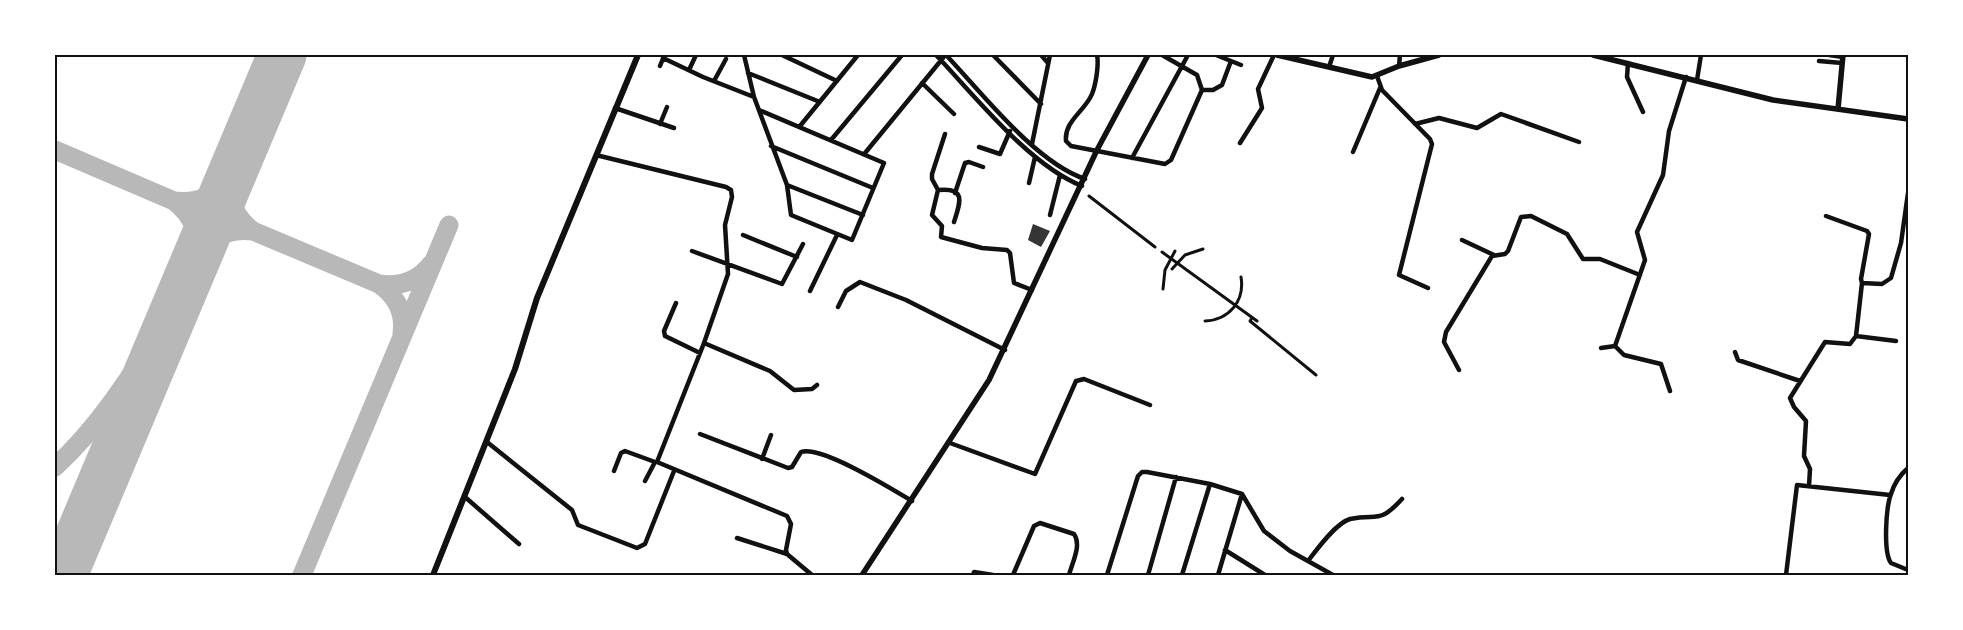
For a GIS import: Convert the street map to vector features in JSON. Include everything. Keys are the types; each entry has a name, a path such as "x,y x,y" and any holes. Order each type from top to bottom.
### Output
{"main road":[{"path":"433,575 515,369 525,331 537,298 637,56"}],"street":[{"path":"689,70 696,55"},
{"path":"744,55 754,97 787,185 791,215 852,240 884,162 759,110"},
{"path":"800,126 857,55"},
{"path":"831,140 902,55"},
{"path":"936,55 1035,158 1060,176 1082,186"},
{"path":"865,153 946,55 1032,144 1037,152 1062,169 1085,180"},
{"path":"993,55 1041,104"},
{"path":"1041,55 1048,63"},
{"path":"1028,150 1032,144 1050,55"},
{"path":"1097,55 1092,94 1072,121 1066,138 1071,146 1165,164 1171,160 1202,90 1197,75 1162,55"},
{"path":"862,575 950,443 989,380 1085,180 1097,150 1148,55"},
{"path":"1132,158 1188,55"},
{"path":"1216,55 1241,64"},
{"path":"1240,142 1262,108 1258,90 1275,55 1357,74 1377,76 1399,66 1439,55"},
{"path":"1329,67 1333,55"},
{"path":"1399,66 1400,55"},
{"path":"1594,55 1773,100 1908,119"},
{"path":"1697,80 1701,55"},
{"path":"1829,55 1843,58"},
{"path":"660,66 664,56 689,70 754,97"},
{"path":"786,56 837,81"},
{"path":"1838,109 1843,58"},
{"path":"1819,61 1843,58"},
{"path":"714,81 726,59"},
{"path":"1202,90 1213,90 1222,85 1231,61"},
{"path":"1628,64 1627,77 1643,112"},
{"path":"748,73 820,102"},
{"path":"1377,76 1380,88 1430,139 1432,147 1399,276 1428,288"},
{"path":"1615,346 1645,257 1637,232 1663,175 1669,131 1686,77"},
{"path":"922,83 954,114"},
{"path":"1353,152 1380,88"},
{"path":"660,124 667,107"},
{"path":"615,108 674,128"},
{"path":"1414,124 1439,118 1477,128 1495,116 1507,114 1579,142"},
{"path":"979,147 1000,154 1012,125"},
{"path":"946,134 932,174 932,180 938,190 932,215 942,226 941,237 982,248 1007,250 1010,253 1014,283 1032,290"},
{"path":"772,146 873,188"},
{"path":"1029,183 1037,152"},
{"path":"596,156 726,187 731,190 732,197 725,225 728,274 704,343 656,462 645,482"},
{"path":"955,193 965,164 969,162 983,167"},
{"path":"1050,215 1062,169"},
{"path":"787,185 863,215"},
{"path":"938,190 955,193 961,203 954,222"},
{"path":"1862,282 1882,284 1891,278 1901,243 1908,193"},
{"path":"1088,196 1155,247"},
{"path":"1462,240 1494,254 1506,254 1518,221 1521,218 1531,216 1567,234 1583,259 1599,258 1640,275"},
{"path":"1809,486 1810,469 1804,456 1806,421 1794,407 1790,398 1825,342 1850,344 1856,336 1862,282 1860,278 1869,234 1867,230 1826,216"},
{"path":"743,235 797,256"},
{"path":"810,291 837,235"},
{"path":"692,251 782,284 803,244"},
{"path":"1172,269 1177,262 1191,252 1203,249"},
{"path":"1163,289 1165,270 1175,251"},
{"path":"1162,252 1257,321"},
{"path":"1460,370 1445,346 1444,337 1458,310 1472,292 1494,254"},
{"path":"1205,321 1222,317 1236,306 1242,289 1241,277"},
{"path":"838,307 846,290 860,282 906,300 1005,350"},
{"path":"676,303 664,331 665,336 700,353"},
{"path":"1252,318 1250,321 1316,375"},
{"path":"1856,336 1896,341"},
{"path":"704,343 770,370 794,390 812,389 817,385"},
{"path":"1601,348 1615,346"},
{"path":"1615,346 1624,355 1661,364 1670,391"},
{"path":"1736,352 1738,360 1800,381"},
{"path":"950,443 1035,474 1076,381 1084,379 1150,405"},
{"path":"700,434 788,468 792,467 801,452 813,451 840,462 912,501"},
{"path":"762,459 771,434"},
{"path":"487,442 572,510 578,526 637,548 645,544 674,470"},
{"path":"614,471 623,451 656,462 787,516 791,524 786,550 787,554"},
{"path":"1908,468 1902,474 1890,494 1886,551 1891,564 1908,570"},
{"path":"1107,575 1138,476 1142,472 1210,484 1242,494 1264,531 1323,573 1333,575"},
{"path":"1148,575 1176,477"},
{"path":"1182,575 1210,484"},
{"path":"1786,575 1797,486 1890,494"},
{"path":"1218,575 1242,494"},
{"path":"465,497 519,544"},
{"path":"1308,561 1324,540 1348,520 1374,518 1389,513 1402,499"},
{"path":"1013,575 1034,526 1040,523 1074,534 1076,537 1078,543 1069,575"},
{"path":"737,538 787,554 812,575"},
{"path":"1225,550 1265,575"},
{"path":"973,574 993,575"}],"building":[{"path":"1033,224 1050,231 1041,247 1028,240"}],"taxiway":[{"path":"55,150 174,201 186,213 194,226 198,249 197,257"},
{"path":"231,175 230,191 233,206 246,226 253,231 379,284 395,299 401,311 402,333"},
{"path":"174,201 183,202 207,197 220,188 231,175"},
{"path":"302,575 449,225"},
{"path":"197,257 208,244 221,235 236,231 253,231"},
{"path":"379,284 394,285 408,282 420,275 431,264"},
{"path":"55,467 90,430 121,390 177,304"}],"runway":[{"path":"63,575 282,55"}]}
